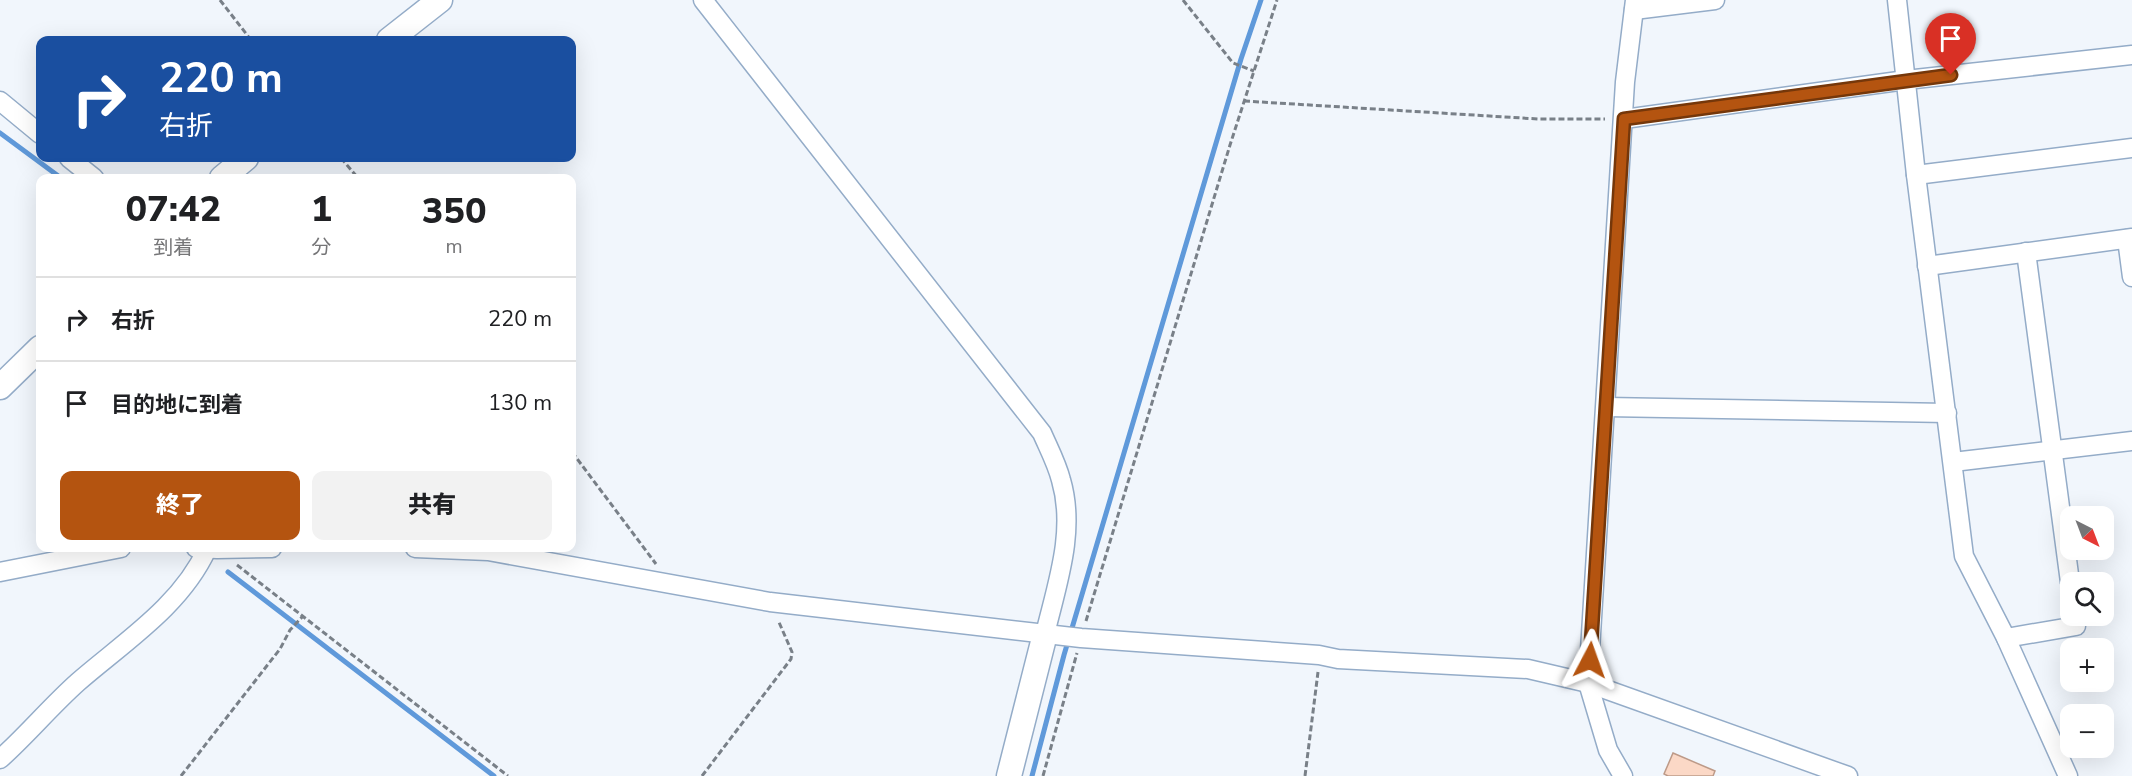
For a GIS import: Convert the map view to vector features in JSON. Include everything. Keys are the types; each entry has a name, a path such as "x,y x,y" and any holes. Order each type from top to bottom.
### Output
{"main road":[{"path":"394,36 440,0"},
{"path":"227,174 241,162"},
{"path":"0,387 36,352"},
{"path":"1009,776 1045,634"}],"street":[{"path":"703,0 1042,433 1062,480 1066,511 1066,543 1045,634"},
{"path":"1623,776 1608,750 1588,682 1625,82 1634,5 1715,0"},
{"path":"1897,0 1916,175 1964,556 2007,638 2068,776"},
{"path":"1624,119 1906,80 2132,55"},
{"path":"0,101 36,131"},
{"path":"1916,175 2132,148"},
{"path":"74,162 89,174"},
{"path":"1927,266 2130,238 2132,277"},
{"path":"2026,252 2069,572"},
{"path":"1606,407 1947,413"},
{"path":"1953,462 2132,441"},
{"path":"0,572 101,552"},
{"path":"0,759 64,694 135,636 187,582 207,552"},
{"path":"493,552 770,602 1045,634 1319,655 1338,659 1528,669 1588,682 1848,776"},
{"path":"2007,638 2076,626"}],"path":[{"path":"220,0 248,36"},
{"path":"1183,0 1233,63 1254,72"},
{"path":"1043,776 1081,638 1244,101 1277,0"},
{"path":"1244,101 1538,119 1624,119"},
{"path":"345,162 355,174"},
{"path":"576,457 661,572 666,584"},
{"path":"215,552 303,616 508,776"},
{"path":"702,776 791,659 792,651 770,602"},
{"path":"181,776 280,649 290,630 303,616"},
{"path":"1305,776 1319,655"}],"building":[{"path":"1673,753 1715,771 1713,776 1668,776 1664,774"}],"waterway":[{"path":"1032,776 1064,655 1241,59 1261,0"},
{"path":"0,133 36,160"},
{"path":"39,162 56,174"},
{"path":"228,572 494,776"}],"route":[{"path":"1590,660 1624,119 1951,75"}]}
